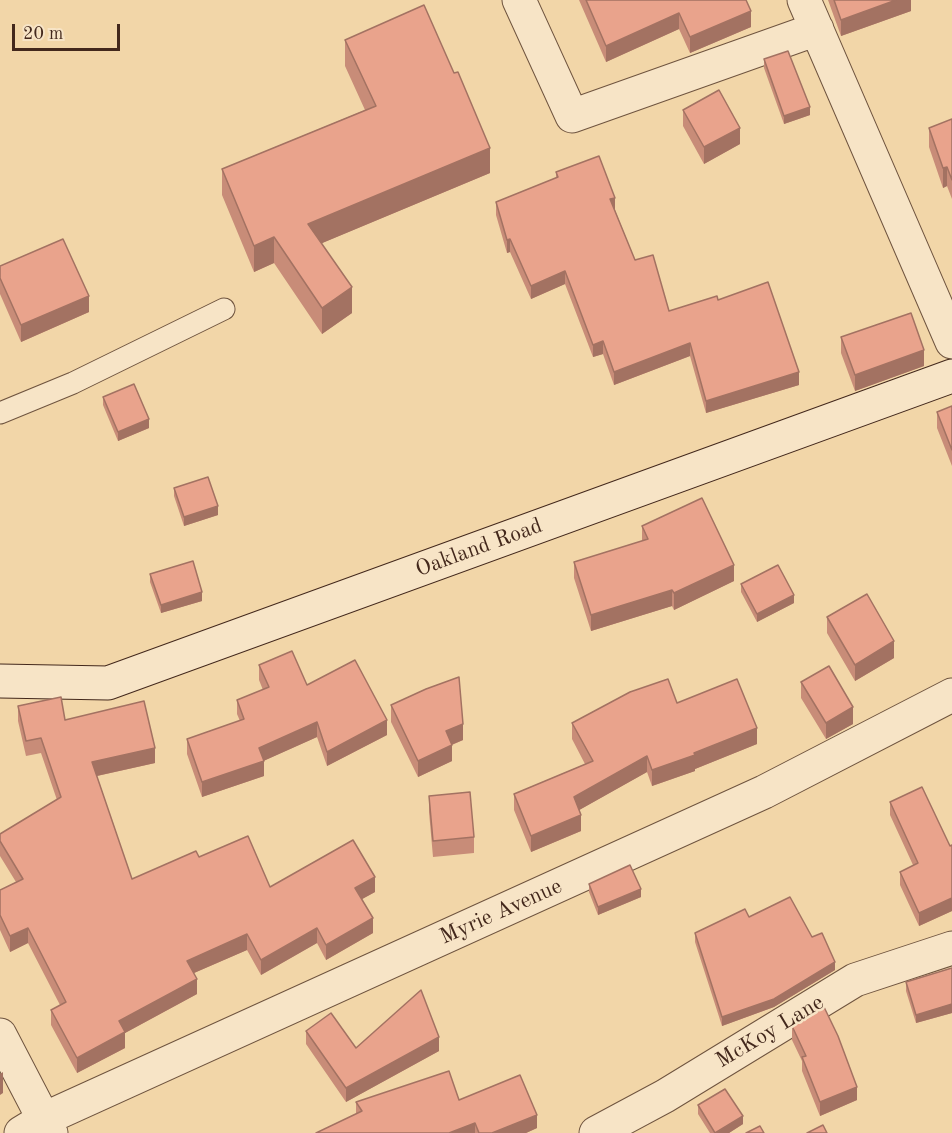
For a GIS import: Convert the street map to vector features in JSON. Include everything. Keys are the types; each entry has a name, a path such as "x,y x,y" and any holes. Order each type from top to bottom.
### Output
{"street":[{"path":"519,0 572,116 810,14 952,342"},
{"name":"Oakland Road","path":"0,681 108,683 952,376"},
{"name":"Myrie Avenue","path":"39,1128 765,792 952,694"},
{"name":"McKoy Lane","path":"596,1133 665,1096 855,980 952,948"},
{"path":"0,1035 39,1128"}],"lane":[{"path":"0,413 73,383 224,309"}],"building":[{"path":"586,0 746,0 751,11 690,37 679,13 606,46"},
{"path":"834,0 896,0 841,20"},
{"path":"424,5 454,73 458,72 490,148 308,224 352,287 322,308 274,237 254,246 222,169 376,106 345,40"},
{"path":"788,51 810,107 784,116 764,59"},
{"path":"719,90 740,128 704,147 683,110"},
{"path":"952,119 952,180 947,167 943,168 929,128"},
{"path":"599,156 615,198 610,199 635,260 653,255 669,311 717,296 718,300 768,282 799,372 706,401 690,343 614,372 603,341 593,345 565,271 531,286 510,239 507,240 496,202 558,177 556,172"},
{"path":"63,239 89,296 21,325 0,278 0,266"},
{"path":"911,313 924,350 855,375 841,337"},
{"path":"134,384 149,419 118,432 103,397"},
{"path":"952,406 952,450 937,412"},
{"path":"208,477 218,506 184,517 174,488"},
{"path":"702,498 734,565 674,593 672,590 591,615 574,562 648,539 642,526"},
{"path":"193,561 202,592 161,605 150,574"},
{"path":"778,565 794,595 757,614 741,584"},
{"path":"867,594 894,641 855,665 827,617"},
{"path":"292,651 307,685 355,660 387,720 327,752 317,722 259,748 264,761 202,782 187,739 244,719 237,700 269,687 259,665"},
{"path":"829,666 853,707 826,723 801,682"},
{"path":"459,677 463,724 446,731 452,745 418,761 391,705"},
{"path":"668,679 677,703 737,679 757,728 694,753 695,755 652,770 647,756 574,797 581,815 531,836 514,794 593,761 572,723 630,692"},
{"path":"61,697 65,720 144,701 155,748 92,762 132,879 196,851 199,857 248,836 270,887 353,840 375,877 355,888 373,918 326,945 317,928 261,960 247,934 187,961 197,979 119,1021 125,1032 77,1058 51,1010 66,1002 28,928 10,936 0,915 0,890 23,879 0,841 0,834 61,797 41,738 26,741 18,706"},
{"path":"922,787 950,846 952,845 952,898 919,913 900,872 918,863 890,802"},
{"path":"470,792 474,837 433,841 429,796"},
{"path":"630,865 641,889 598,907 589,884"},
{"path":"790,897 812,937 822,933 835,962 774,999 722,1017 695,933 745,909 749,917"},
{"path":"952,968 952,1004 916,1015 906,982"},
{"path":"421,990 439,1037 346,1088 306,1031 331,1013 356,1048"},
{"path":"824,1007 838,1036 857,1087 820,1102 802,1057 806,1056 792,1026"},
{"path":"449,1071 459,1100 520,1075 537,1115 492,1133 479,1133 475,1123 449,1133 316,1133 362,1111 356,1102"},
{"path":"725,1089 743,1116 715,1133 698,1105"},
{"path":"823,1125 827,1133 807,1133"},
{"path":"760,1126 764,1133 746,1133"}]}
